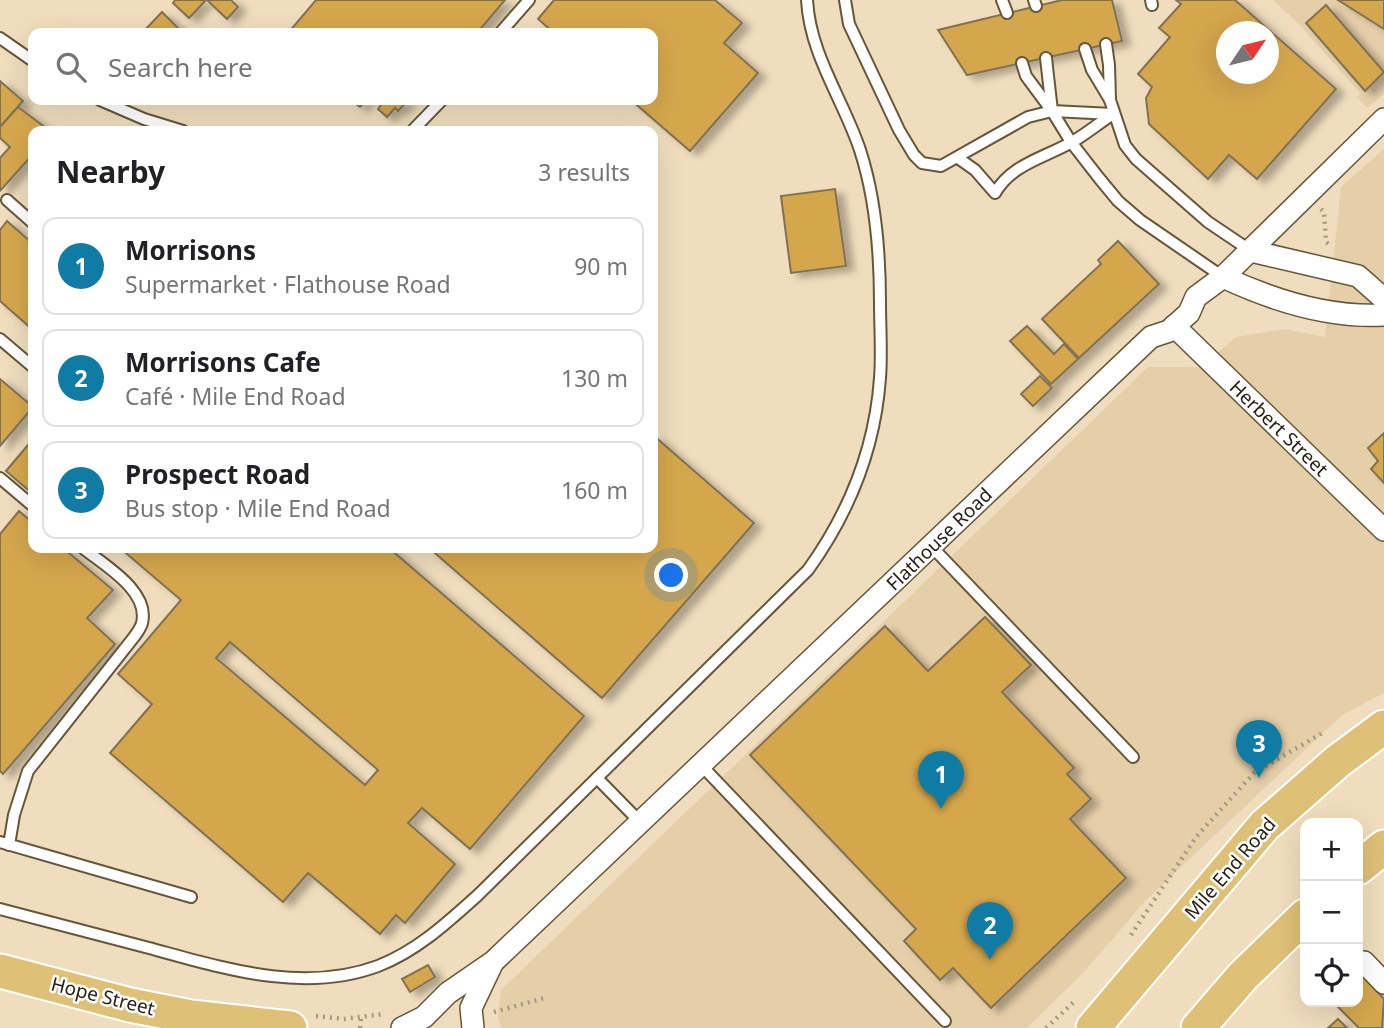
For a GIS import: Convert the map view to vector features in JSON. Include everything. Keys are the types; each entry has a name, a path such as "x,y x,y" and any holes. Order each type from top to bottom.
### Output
{"main road":[{"name":"Mile End Road","path":"1093,1028 1265,825 1338,761 1384,727"},
{"path":"1363,864 1384,847"},
{"path":"1198,1028 1243,976 1300,921"},
{"name":"Hope Street","path":"0,971 130,1005 191,1017 290,1028"}],"street":[{"name":"Flathouse Road","path":"493,962 1151,337 1169,331 1189,313 1196,297 1251,251 1305,194 1384,119"},
{"path":"1251,251 1358,276 1384,299"},
{"path":"1223,277 1279,299 1353,317 1384,315"},
{"name":"Herbert Street","path":"1174,326 1384,530"},
{"path":"402,1028 424,1017 448,993 493,962"},
{"path":"473,1028 471,1007 493,962"},
{"path":"1364,962 1384,983"}],"lane":[{"path":"504,28 529,0"},
{"path":"0,909 249,973 286,978 354,973 394,958 432,935 478,895 808,570 841,517 867,455 881,360 880,284 871,193 859,148 814,44 807,0"},
{"path":"845,0 849,24 858,44 899,130 922,163 941,166 1028,117 1052,111 1113,114"},
{"path":"1002,0 1007,13"},
{"path":"0,38 28,58"},
{"path":"1105,44 1110,65 1110,100 1125,145 1136,159 1208,222 1251,251"},
{"path":"1085,49 1092,70 1110,100"},
{"path":"1046,58 1052,111"},
{"path":"1022,63 1026,76 1106,188 1129,212 1223,277"},
{"path":"112,105 168,126"},
{"path":"417,126 437,105"},
{"path":"958,158 975,170 995,193 1002,181 1014,170 1071,142 1113,114"},
{"path":"7,200 28,219"},
{"path":"0,340 28,363"},
{"path":"0,478 28,502"},
{"path":"932,547 1133,757"},
{"path":"89,553 135,591 142,604 142,622 134,637 28,771 4,844 191,897"},
{"path":"702,766 946,1021"},
{"path":"597,778 641,823"}],"path":[{"path":"1305,194 1324,212 1326,242 1333,248"},
{"path":"492,1014 498,1009 548,996"},
{"path":"359,1028 361,1018"}],"shaded area":[{"path":"1273,0 1384,0 1384,94 1367,108 1357,97 1360,93 1301,26"},
{"path":"1384,149 1384,693 1342,715 1145,901 1084,972 1027,1028 501,1028 498,1016 501,990 1148,367 1201,367 1236,337 1285,329 1325,337 1341,187"}],"building":[{"path":"175,0 206,0 189,18 173,3"},
{"path":"207,0 231,0 238,7 227,19"},
{"path":"316,0 505,0 481,28 292,28"},
{"path":"554,0 715,0 742,23 724,43 758,73 690,151 637,105 658,105 658,28 548,28 538,19"},
{"path":"1062,0 1112,0 1122,41 967,75 938,30"},
{"path":"1176,0 1235,0 1259,21 1216,21 1216,84 1279,84 1279,39 1336,89 1257,179 1229,155 1208,179 1149,124 1146,98 1152,87 1138,74 1170,37 1159,28 1181,4"},
{"path":"1338,0 1384,0 1384,29"},
{"path":"1326,5 1384,72 1365,91 1306,23"},
{"path":"162,12 178,28 147,28"},
{"path":"0,81 23,101 0,127"},
{"path":"381,105 403,105 398,111 395,108 387,117 378,109"},
{"path":"18,107 43,126 28,126 28,160 0,191 0,158 10,147 0,138 0,127"},
{"path":"835,189 846,266 791,273 781,196"},
{"path":"7,221 28,240 28,326 0,301 0,230"},
{"path":"1118,241 1159,284 1079,358 1042,319 1101,264 1098,260"},
{"path":"1027,326 1054,354 1064,344 1078,359 1051,384 1010,341"},
{"path":"1040,376 1052,388 1033,406 1021,394"},
{"path":"0,379 28,403 28,413 0,446"},
{"path":"1384,433 1384,483 1371,469 1378,461 1368,448"},
{"path":"658,439 754,523 602,698 435,553 658,553"},
{"path":"28,445 28,490 6,471"},
{"path":"19,511 28,519 28,553 69,553 113,590 87,618 115,644 3,774 0,771 0,534"},
{"path":"126,553 395,553 584,716 470,849 422,808 408,823 455,864 405,923 396,915 380,934 308,873 283,902 110,753 152,704 118,674 181,600","holes":["230,642 378,770 365,785 216,658"]},
{"path":"985,617 1031,665 1002,692 1074,768 1067,774 1091,799 1070,819 1126,878 991,1008 953,968 940,980 904,941 916,929 750,755 885,626 928,671"},
{"path":"428,965 435,977 410,992 402,979"},
{"path":"1363,976 1384,999 1382,1028 1359,1028 1338,1007 1363,1007"},
{"path":"1338,1019 1347,1028 1328,1028"}],"place":[{"name":"Prospect Road","path":"1259,778"},
{"name":"Morrisons","path":"941,809"},
{"name":"Morrisons Cafe","path":"990,960"}]}
